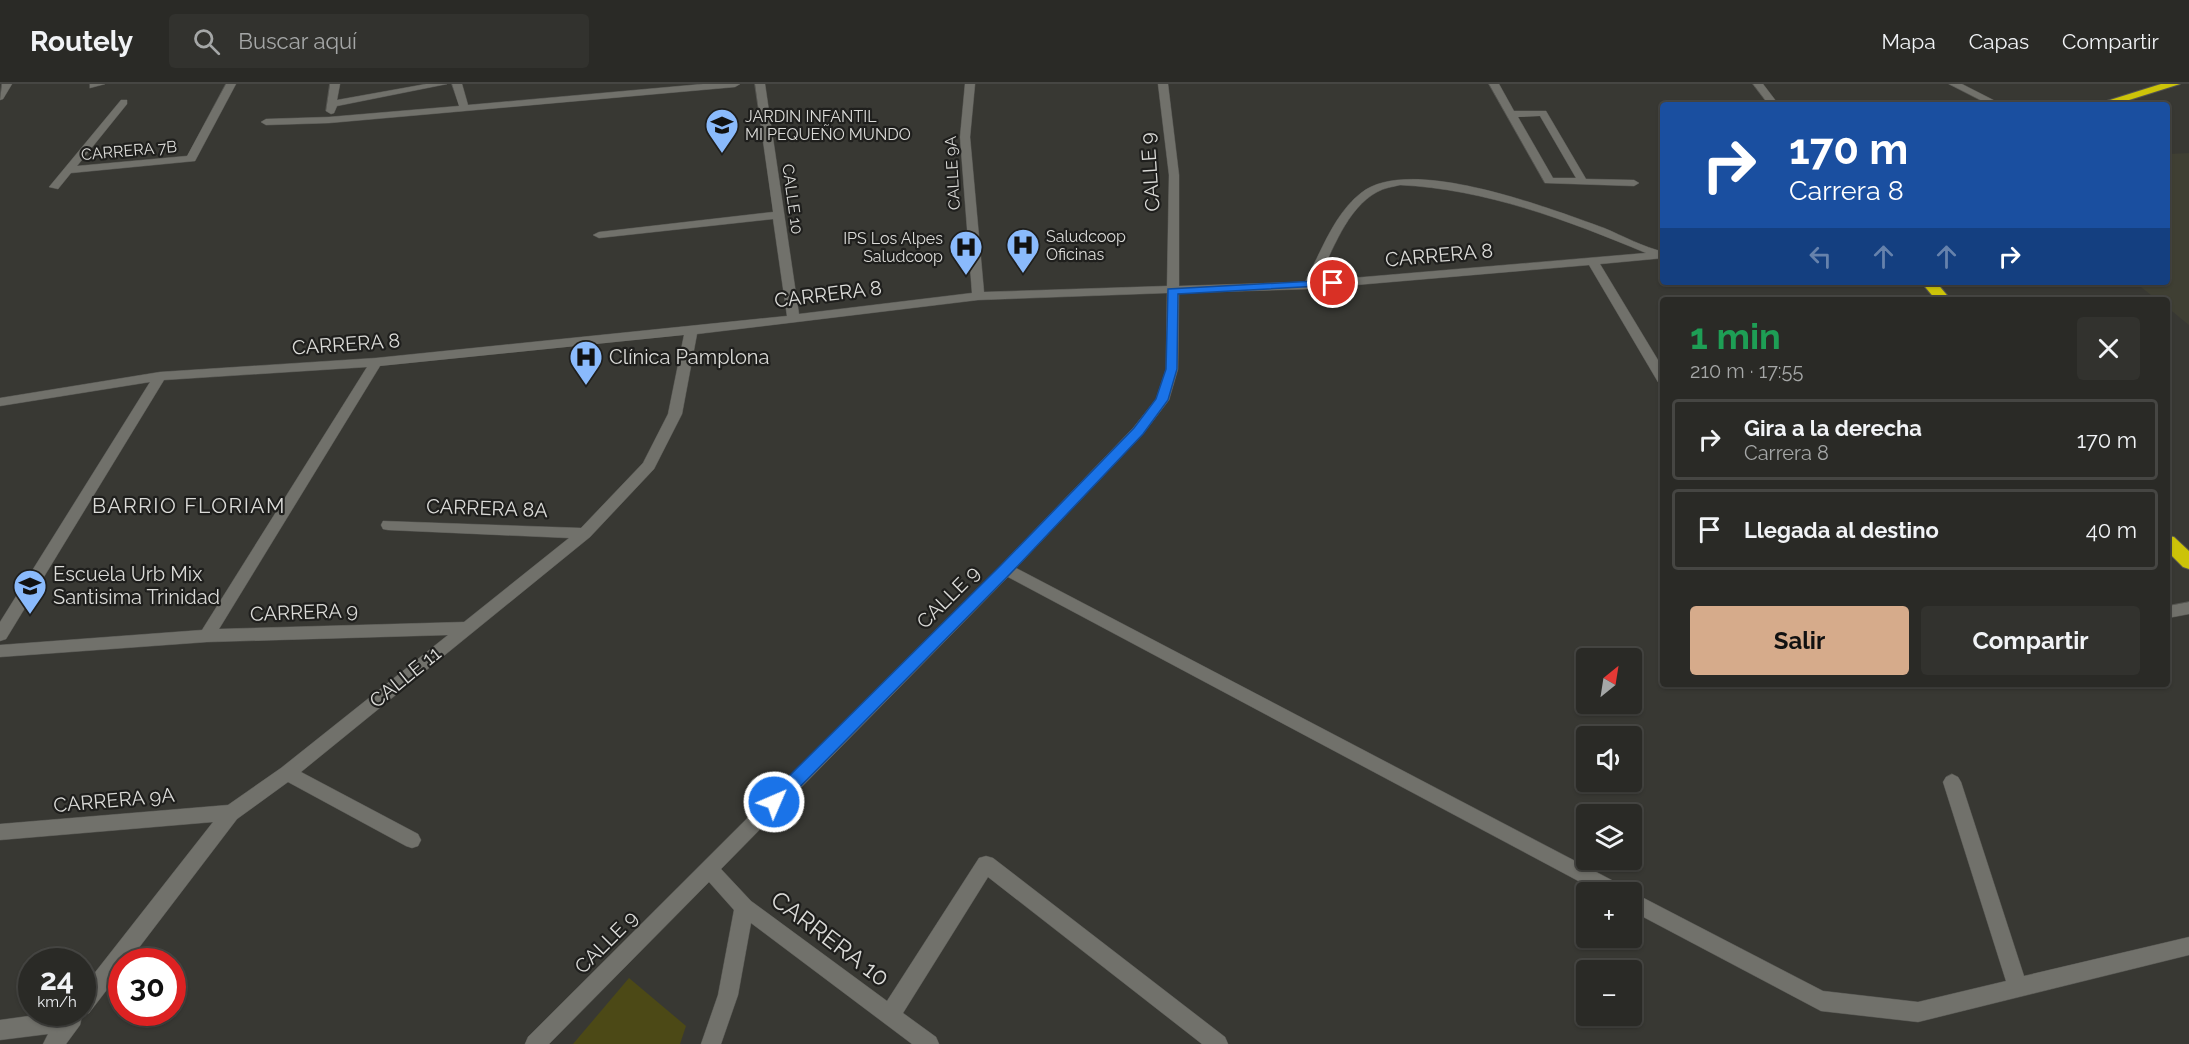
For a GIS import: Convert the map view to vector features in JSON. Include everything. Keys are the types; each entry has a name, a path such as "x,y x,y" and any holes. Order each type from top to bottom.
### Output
{"highway":[{"path":"2111,102 2174,84"},
{"path":"1931,285 1941,297"},
{"path":"2170,544 2189,562"}],"street":[{"path":"1,95 7,84"},
{"name":"CARRERA 7B","path":"70,170 191,159 231,84"},
{"path":"329,120 335,84"},
{"path":"332,104 442,84"},
{"path":"457,84 464,106"},
{"path":"266,122 329,120 464,106 735,84"},
{"name":"CALLE 10","path":"760,84 793,318"},
{"name":"CALLE 9A","path":"970,84 965,137 978,296"},
{"name":"CALLE 9","path":"535,1044 1006,569 1138,431 1162,400 1172,369 1174,175 1164,84"},
{"path":"1494,84 1548,181 1634,183"},
{"path":"1758,84 1772,102"},
{"path":"1954,84 1992,102"},
{"path":"54,187 124,102"},
{"path":"1509,114 1544,113 1583,182"},
{"path":"1309,285 1354,202 1376,187 1406,181 1465,189 1600,230 1660,254"},
{"path":"599,236 779,215"},
{"name":"CARRERA 8","path":"0,402 160,376 376,362 691,331 978,296 1309,285 1660,255"},
{"path":"1593,262 1660,375"},
{"name":"CALLE 11","path":"96,988 231,813 287,773 585,533 649,466 675,414 691,331"},
{"path":"207,636 376,362"},
{"path":"0,635 160,376"},
{"name":"CARRERA 8A","path":"388,525 585,533"},
{"path":"1006,569 1597,882"},
{"path":"2170,612 2189,608"},
{"name":"CARRERA 9","path":"0,651 207,636 465,628"},
{"path":"287,773 412,840"},
{"path":"1952,782 2018,987"},
{"name":"CARRERA 9A","path":"0,832 231,813"},
{"path":"890,1015 986,864 1218,1044"},
{"name":"CARRERA 10","path":"708,868 744,907 929,1044"},
{"path":"1642,906 1821,1001 1918,1012 2189,945"},
{"path":"711,1044 728,994 744,907"},
{"path":"0,1030 18,1026"},
{"name":"CALLE 11","path":"53,1044 67,1026"}],"shaded area":[{"path":"2189,153 2189,325 2170,310 2170,297 2153,297 2139,285 2170,285 2170,154"},
{"path":"629,978 686,1026 680,1044 573,1044"}],"place":[{"name":"JARDIN INFANTIL MI PEQUEÑO MUNDO","path":"722,154"},
{"name":"Saludcoop Oficinas","path":"1023,274"},
{"name":"IPS Los Alpes Saludcoop","path":"966,276"},
{"name":"Clínica Pamplona","path":"586,386"},
{"name":"Escuela Urb Mix Santisima Trinidad","path":"30,615"}],"district":[{"name":"BARRIO FLORIAM","path":"189,506"}],"route":[{"path":"774,802 1006,569 1138,431 1162,400 1172,369 1172,291 1333,283"}]}
